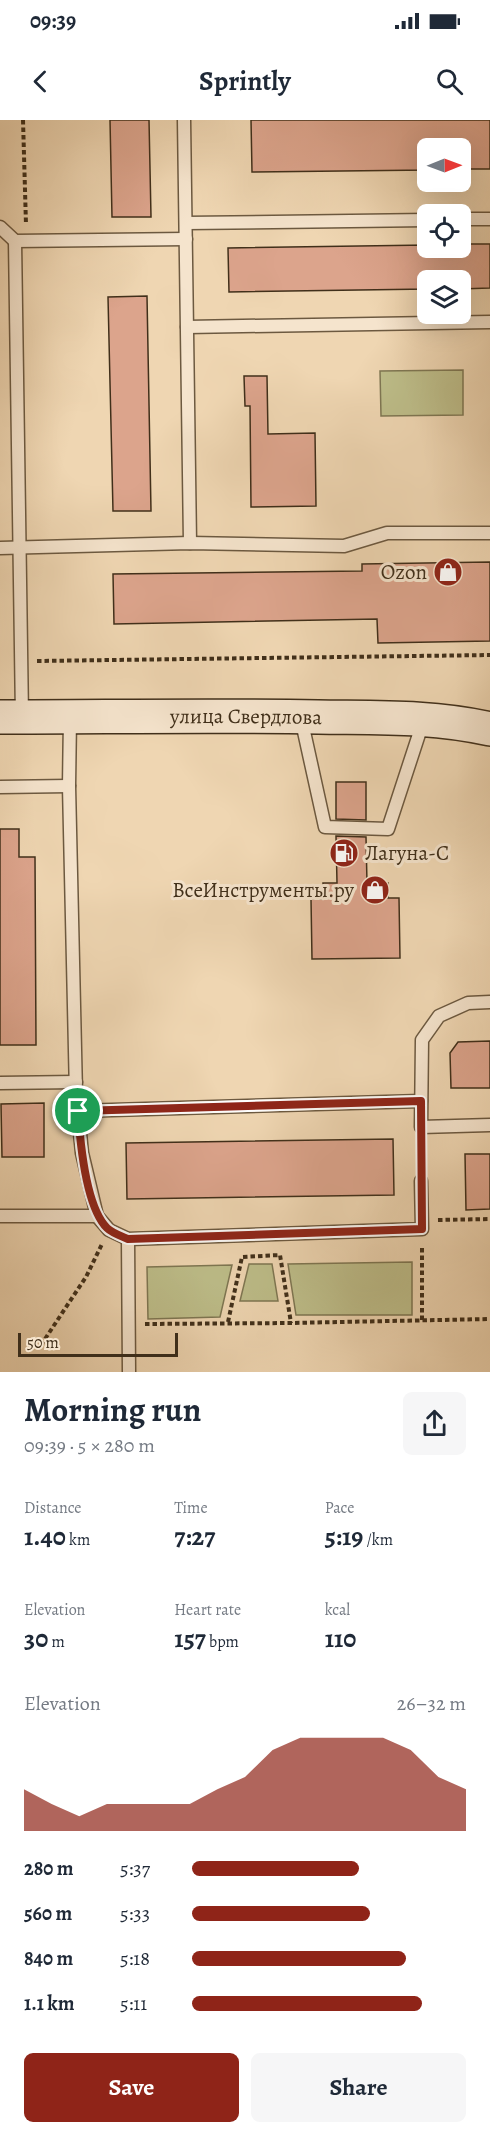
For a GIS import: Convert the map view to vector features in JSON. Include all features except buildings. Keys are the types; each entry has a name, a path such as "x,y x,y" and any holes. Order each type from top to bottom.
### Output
{"main road":[{"name":"улица Свердлова","path":"11,717 300,716 423,719 463,723 490,729"}],"lane":[{"path":"184,120 190,543"},
{"path":"471,219 490,219"},
{"path":"186,223 417,220"},
{"path":"0,227 21,241 186,239"},
{"path":"11,717 21,661 21,241"},
{"path":"187,327 490,322"},
{"path":"0,548 190,543 344,546 387,533 490,533"},
{"path":"300,716 324,827 388,829 423,719"},
{"path":"70,717 69,786 76,1082 82,1153 97,1216 109,1230 128,1239 422,1224 421,1181"},
{"path":"0,787 69,786"},
{"path":"490,1002 468,1003 439,1016 422,1040 421,1127 490,1125"},
{"path":"0,1083 76,1082"},
{"path":"78,1111 421,1101"},
{"path":"0,1216 97,1216"},
{"path":"128,1239 129,1372"}],"path":[{"path":"21,241 23,120"},
{"path":"21,661 490,655"},
{"path":"421,1127 421,1181"},
{"path":"422,1320 422,1224 490,1219"},
{"path":"41,1345 86,1277 109,1230"},
{"path":"228,1322 242,1257 280,1256 291,1323"},
{"path":"143,1333 142,1324 489,1319"}],"green space":[{"path":"463,370 463,415 381,416 380,371"},
{"path":"412,1262 412,1315 296,1315 288,1264"},
{"path":"249,1264 272,1264 278,1301 240,1301"},
{"path":"232,1265 220,1317 148,1319 147,1267"}],"place":[{"name":"Ozon","path":"448,572"},
{"name":"Лагуна-С","path":"344,853"},
{"name":"ВсеИнструменты.ру","path":"375,890"}],"route":[{"path":"421,1101 422,1229 128,1239 109,1230 97,1216 82,1153 78,1111 421,1101"}]}
